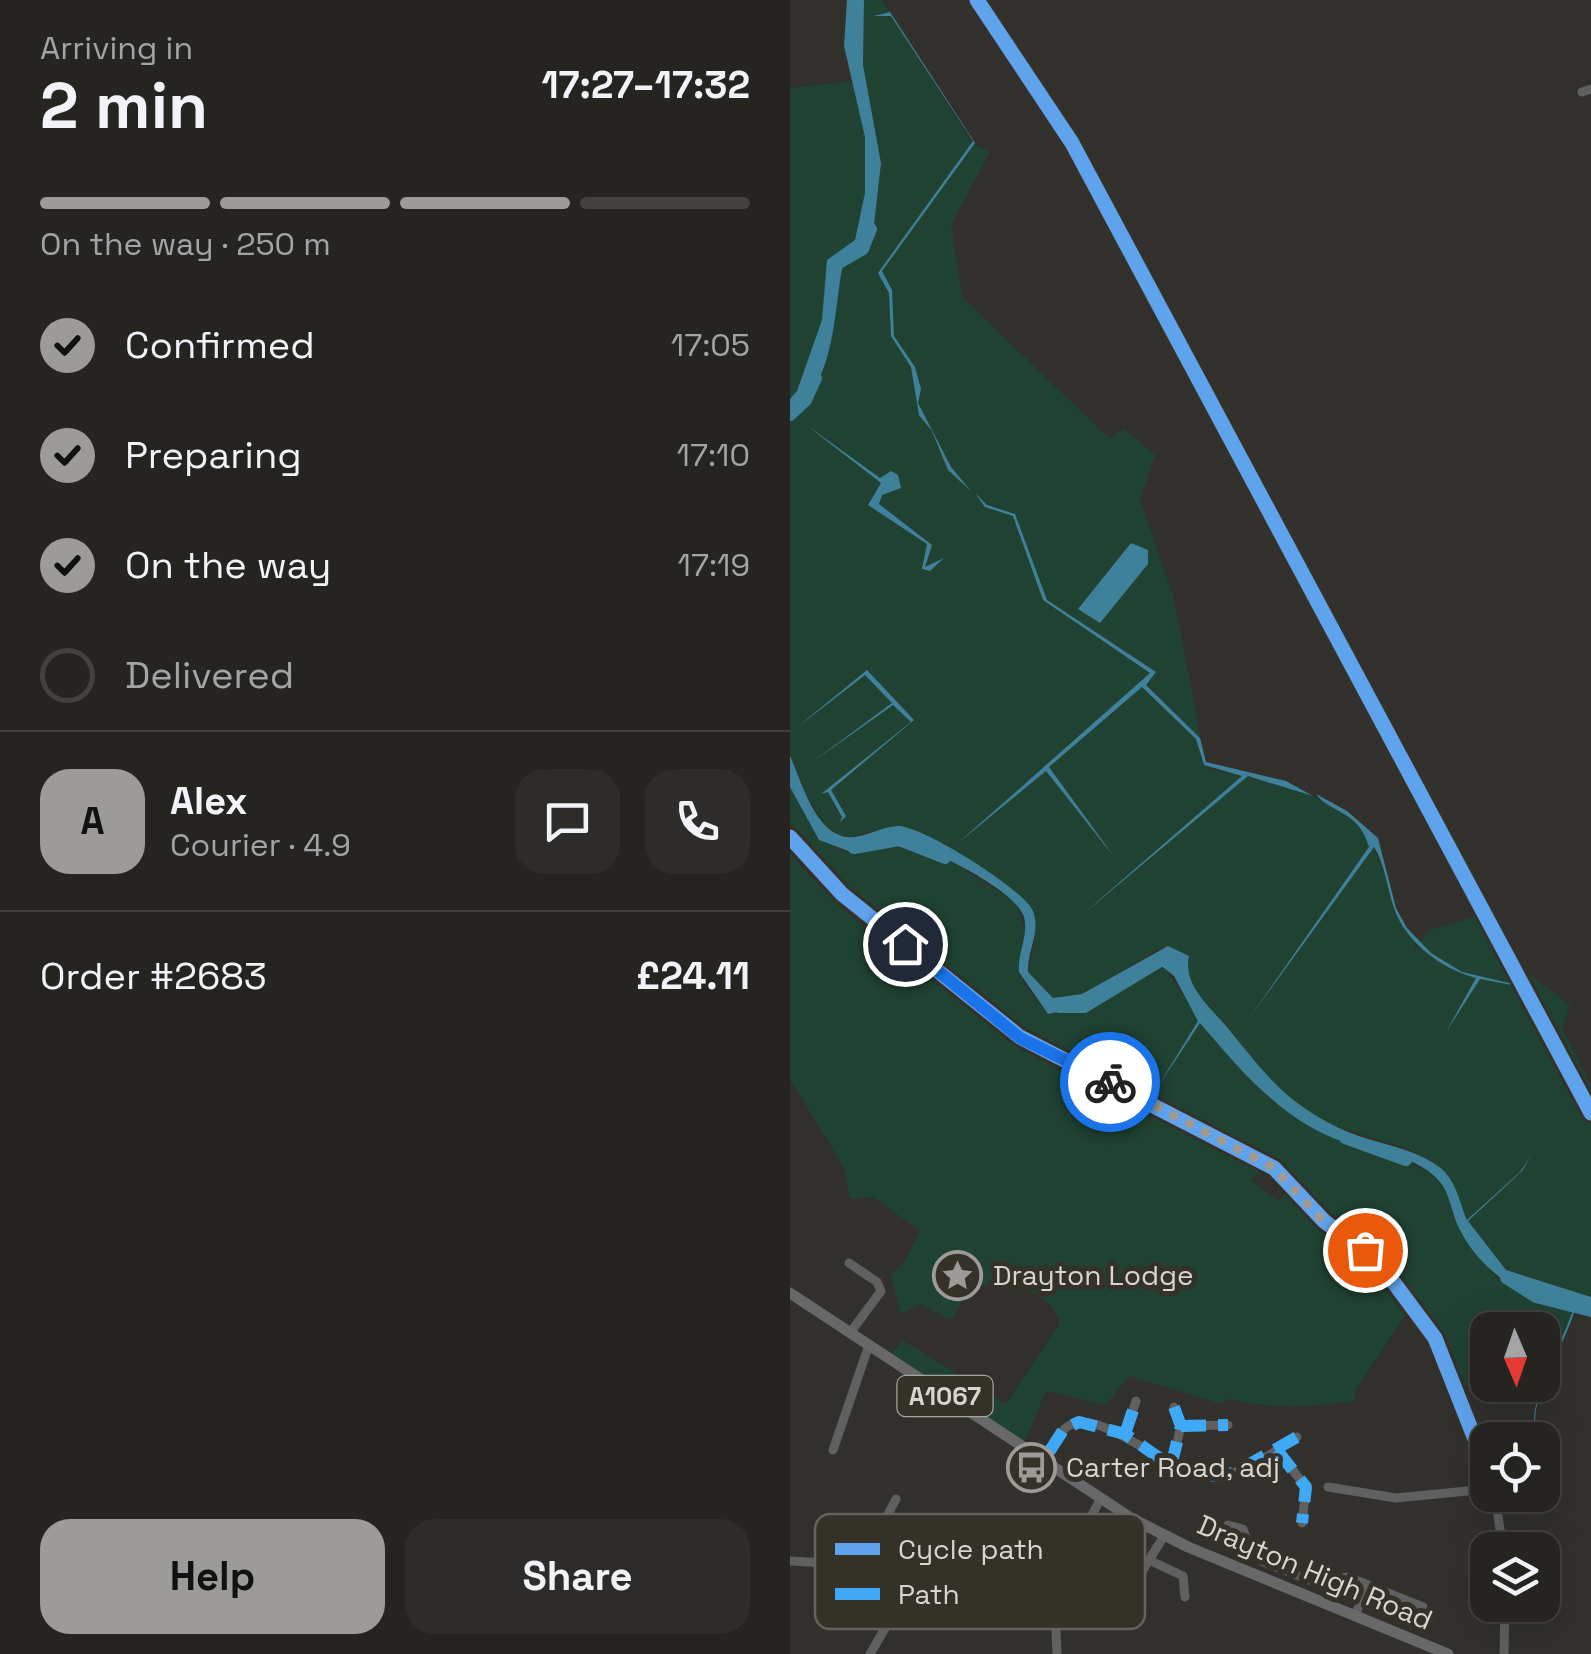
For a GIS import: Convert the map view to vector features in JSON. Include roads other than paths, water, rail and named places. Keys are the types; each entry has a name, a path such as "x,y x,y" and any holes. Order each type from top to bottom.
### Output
{"main road":[{"name":"Drayton High Road","path":"790,1292 1125,1514"},
{"name":"Drayton High Road","path":"1145,1525 1448,1654"}],"street":[{"path":"790,837 842,894 1020,1038 1205,1129 1274,1168 1324,1222 1380,1264 1435,1338 1470,1426"},
{"path":"850,1332 882,1291 878,1282 854,1263"},
{"path":"833,1450 869,1345"},
{"path":"1125,1434 1136,1401"},
{"path":"1170,1466 1182,1426 1174,1407"},
{"path":"1182,1426 1198,1420 1228,1425"},
{"path":"1043,1462 1071,1424 1125,1434 1170,1466 1221,1476 1297,1437"},
{"path":"1278,1450 1306,1486 1302,1524"},
{"path":"1332,1491 1406,1498 1470,1492"},
{"path":"889,1514 896,1500"},
{"path":"1093,1514 1100,1500"},
{"path":"1291,1507 1305,1509"},
{"path":"1228,1525 1243,1528 1249,1547 1261,1561 1317,1583 1342,1576 1423,1607"},
{"name":"Drayton High Road","path":"1145,1568 1164,1536"},
{"path":"790,1561 815,1562"},
{"name":"Drayton High Road","path":"1150,1561 1183,1576 1185,1597"},
{"path":"1355,1616 1367,1584"},
{"path":"1504,1654 1505,1622"},
{"path":"870,1654 885,1629"},
{"path":"1056,1629 1057,1654"}],"water":[{"path":"847,0 864,0 863,65 881,163 873,234 843,264 825,365 817,383 790,412 790,399 797,391 822,320 827,260 855,240 865,193 865,137 844,46"},
{"path":"890,12 975,143 882,271 892,290 894,336 915,367 921,389 918,403 951,467 971,491 948,470 932,431 919,415 911,367 891,336 889,293 878,273 973,141 891,16 874,16"},
{"path":"805,424 880,478 891,471 898,475 901,488 882,495 879,504 932,545 925,567 944,558 930,571 922,569 927,544 868,505 881,483"},
{"path":"975,493 987,505 1015,514 1047,600 1156,672 1146,685 1200,738 1206,762 1286,781 1313,796 1248,776 1082,915 1242,776 1204,765 1196,739 1142,687 1049,767 1115,858 1046,771 958,843 1150,673 1043,600 1013,516 985,507"},
{"path":"1131,543 1148,550 1148,564 1100,623 1078,609"},
{"path":"867,670 914,720 831,790 846,816 840,822 842,817 828,792 821,794 911,722 893,705 811,763 892,703 865,675 795,729"},
{"path":"790,756 814,810 837,834 852,837 890,827 909,828 971,860 1012,889 1026,901 1035,919 1028,972 1053,998 1082,994 1168,946 1189,956 1190,976 1198,993 1288,1096 1339,1128 1415,1153 1438,1166 1453,1184 1467,1220 1520,1172 1531,1156 1522,1171 1468,1221 1506,1270 1591,1297 1591,1309 1576,1305 1560,1347 1575,1304 1531,1294 1509,1284 1489,1268 1465,1239 1447,1193 1432,1174 1402,1158 1347,1143 1303,1123 1248,1077 1200,1023 1157,1088 1198,1021 1174,976 1159,964 1143,968 1089,1005 1048,1014 1019,972 1024,917 1005,894 969,870 899,836 851,852 819,840 790,787"},
{"path":"1316,794 1347,811 1378,838 1396,908 1407,928 1431,953 1462,972 1513,984 1520,997 1512,985 1480,979 1446,1032 1476,978 1451,968 1438,961 1407,932 1394,908 1374,847 1248,1020 1369,847 1351,819"}],"waterway":[{"path":"839,263 863,249 871,229"},
{"path":"790,415 806,400 816,378"},
{"path":"854,848 899,840 945,858"},
{"path":"1059,1007 1084,1007 1160,961"},
{"path":"1345,1138 1406,1160"},
{"path":"1506,1278 1536,1297 1591,1311"}],"place":[{"name":"Drayton Lodge","path":"958,1275"},
{"name":"Carter Road, adj","path":"1031,1467"}]}
